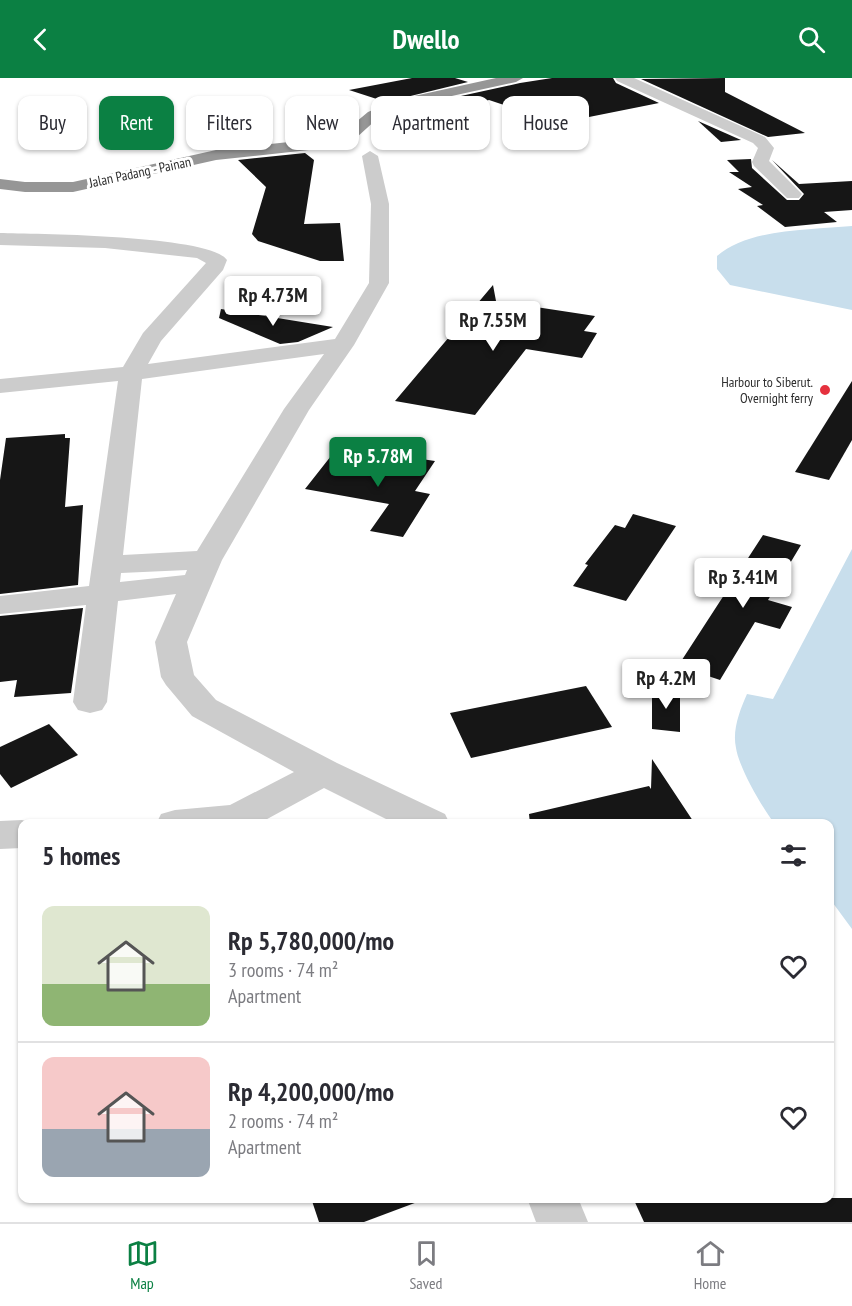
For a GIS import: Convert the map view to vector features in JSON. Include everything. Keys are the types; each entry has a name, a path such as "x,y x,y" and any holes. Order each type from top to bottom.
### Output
{"highway":[{"name":"Jalan Padang - Painan","path":"359,127 373,115 401,103 516,78"},
{"name":"Jalan Padang - Painan","path":"0,184 25,187 73,187 225,154 285,148"}],"street":[{"path":"622,78 759,140 766,148 760,162 793,194"},
{"path":"359,149 368,153 381,204 379,283 343,345 297,409 201,572 171,642 178,677 204,708 324,772 421,819"},
{"path":"0,239 105,242 201,253 217,260 216,266 151,338 131,373 90,702"},
{"path":"0,387 131,373 343,345"},
{"path":"0,605 105,579 201,572"},
{"path":"227,819 240,816 324,772"},
{"path":"0,835 18,834"},
{"path":"554,1203 562,1222"}],"water":[{"path":"852,226 852,310 730,285 717,269 717,256 746,240 781,232"},
{"path":"852,549 852,929 834,904 834,819 771,819 757,798 738,756 735,741 737,720 747,694 773,699"}],"building":[{"path":"412,78 455,78 468,82 411,96 371,97 349,90"},
{"path":"552,78 613,78 616,83 659,103 589,117 589,96 502,96 502,104 490,100 490,96 461,96"},
{"path":"725,78 725,92 805,133 768,137 641,79"},
{"path":"698,121 741,140 721,142"},
{"path":"305,153 314,160 304,224 340,223 344,261 320,261 258,241 252,234 266,187 238,160"},
{"path":"751,159 752,168 787,200 799,200 804,194 772,160 799,184 852,181 852,210 824,212 837,222 785,227 757,206 763,205 738,189 752,187 729,172 739,172 727,160"},
{"path":"493,285 496,301 595,316 584,331 597,333 582,358 526,349 475,415 395,401"},
{"path":"221,309 333,327 298,342 280,344 219,318"},
{"path":"852,381 852,440 829,480 795,472"},
{"path":"65,434 65,438 70,438 65,507 83,505 78,585 0,594 0,480 6,438"},
{"path":"331,456 393,467 401,456 435,461 415,491 430,494 403,537 370,531 389,504 305,489"},
{"path":"633,514 676,526 626,601 573,586 588,565 585,564 615,525 625,528"},
{"path":"763,535 801,545 768,600 792,607 780,629 755,622 720,680 678,666"},
{"path":"83,608 71,693 14,697 17,680 0,682 0,616"},
{"path":"586,686 612,727 471,758 450,713"},
{"path":"652,688 680,690 680,732 652,729"},
{"path":"49,724 78,755 11,788 0,774 0,747"},
{"path":"652,759 692,819 530,819 529,814 649,786 651,789"},
{"path":"834,1198 852,1198 852,1222 644,1222 635,1203 834,1203"},
{"path":"313,1203 415,1203 364,1222 319,1222"}],"place":[{"name":"Harbour to Siberut. Overnight ferry","path":"825,390"}]}
